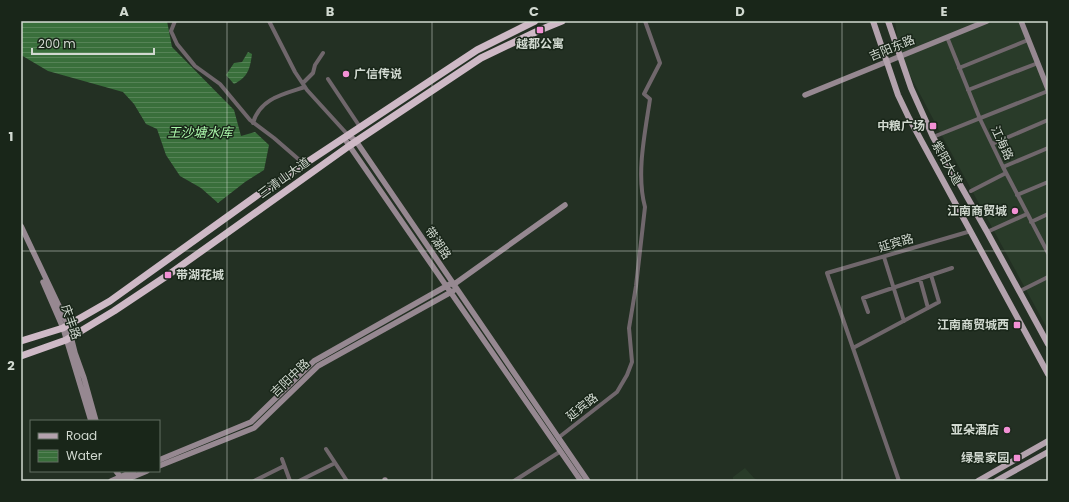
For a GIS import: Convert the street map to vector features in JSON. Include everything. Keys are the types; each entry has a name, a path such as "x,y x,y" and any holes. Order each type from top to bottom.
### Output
{"highway":[{"name":"三清山大道","path":"21,341 66,326 110,301 259,194 360,127 477,50 534,21"},
{"name":"三清山大道","path":"21,356 68,338 114,311 162,279 349,146 481,58 562,21"}],"main road":[{"name":"紫阳大道","path":"873,21 898,95 909,118 1048,374"},
{"name":"紫阳大道","path":"888,21 910,88 933,137 988,232 1048,344"},
{"name":"吉阳东路","path":"805,95 987,21"},
{"path":"1021,21 1048,90"},
{"name":"带湖路","path":"346,137 356,142 581,481"},
{"name":"带湖路","path":"346,137 349,146 588,481"},
{"name":"吉阳中路","path":"160,466 254,428 318,366 451,287 565,205"},
{"path":"21,226 66,326 68,338 96,420"},
{"name":"庆丰路","path":"21,235 66,326"},
{"name":"吉阳中路","path":"160,460 251,422 314,361 451,287"},
{"name":"庆丰路","path":"68,338 71,358 91,420"},
{"path":"978,481 1048,441"},
{"path":"996,481 1048,452"},
{"path":"113,472 119,480"},
{"path":"119,480 132,472"},
{"path":"119,480 144,472"}],"street":[{"path":"175,21 171,31 178,44 195,66 220,84 250,120 274,138 304,164"},
{"name":"带湖路","path":"269,21 304,85 346,137"},
{"name":"延宾路","path":"558,438 617,392 627,375 632,362 629,328 636,286 645,207 642,196 642,156 650,99 644,94 660,63 645,21"},
{"name":"江海路","path":"947,37 980,119 1031,222 1046,245 1048,253"},
{"path":"959,68 1028,40"},
{"path":"253,122 255,115 263,104 279,95 304,85 313,73 315,65 323,53"},
{"path":"968,90 1038,63"},
{"path":"328,79 360,127"},
{"path":"933,137 1048,90"},
{"path":"992,144 1048,120"},
{"path":"1003,167 1048,148"},
{"path":"971,191 1006,173"},
{"path":"1017,195 1048,182"},
{"path":"988,232 1027,214"},
{"path":"1031,222 1048,214"},
{"name":"延宾路","path":"853,348 826,273 971,231"},
{"path":"884,257 904,321"},
{"path":"868,312 863,298 952,268"},
{"path":"900,481 853,348 939,302 931,275"},
{"path":"1020,291 1048,277"},
{"path":"920,279 928,308"},
{"path":"326,449 348,481"},
{"path":"514,481 561,451"},
{"path":"282,460 290,481"},
{"path":"299,481 335,463"},
{"path":"254,481 284,466"}],"shaded area":[{"name":"江南商贸城","path":"895,21 1021,21 1048,89 1048,330 900,56"},
{"path":"745,468 754,478 759,481 733,481 733,477"}],"water":[{"name":"王沙塘水库","path":"21,21 167,21 172,47 234,110 241,136 255,132 269,145 264,170 245,182 218,203 201,188 180,176 166,155 157,129 146,124 134,104 123,92 48,71 21,55"},
{"path":"248,52 252,54 248,72 234,84 226,75 234,63 242,62"}],"place":[{"name":"越都公寓","path":"540,30"},
{"name":"广信传说","path":"346,74"},
{"name":"中粮广场","path":"933,126"},
{"name":"江南商贸城","path":"1015,211"},
{"name":"带湖花城","path":"168,275"},
{"name":"江南商贸城西","path":"1017,325"},
{"name":"亚朵酒店","path":"1007,430"},
{"name":"绿景家园","path":"1017,458"}]}
